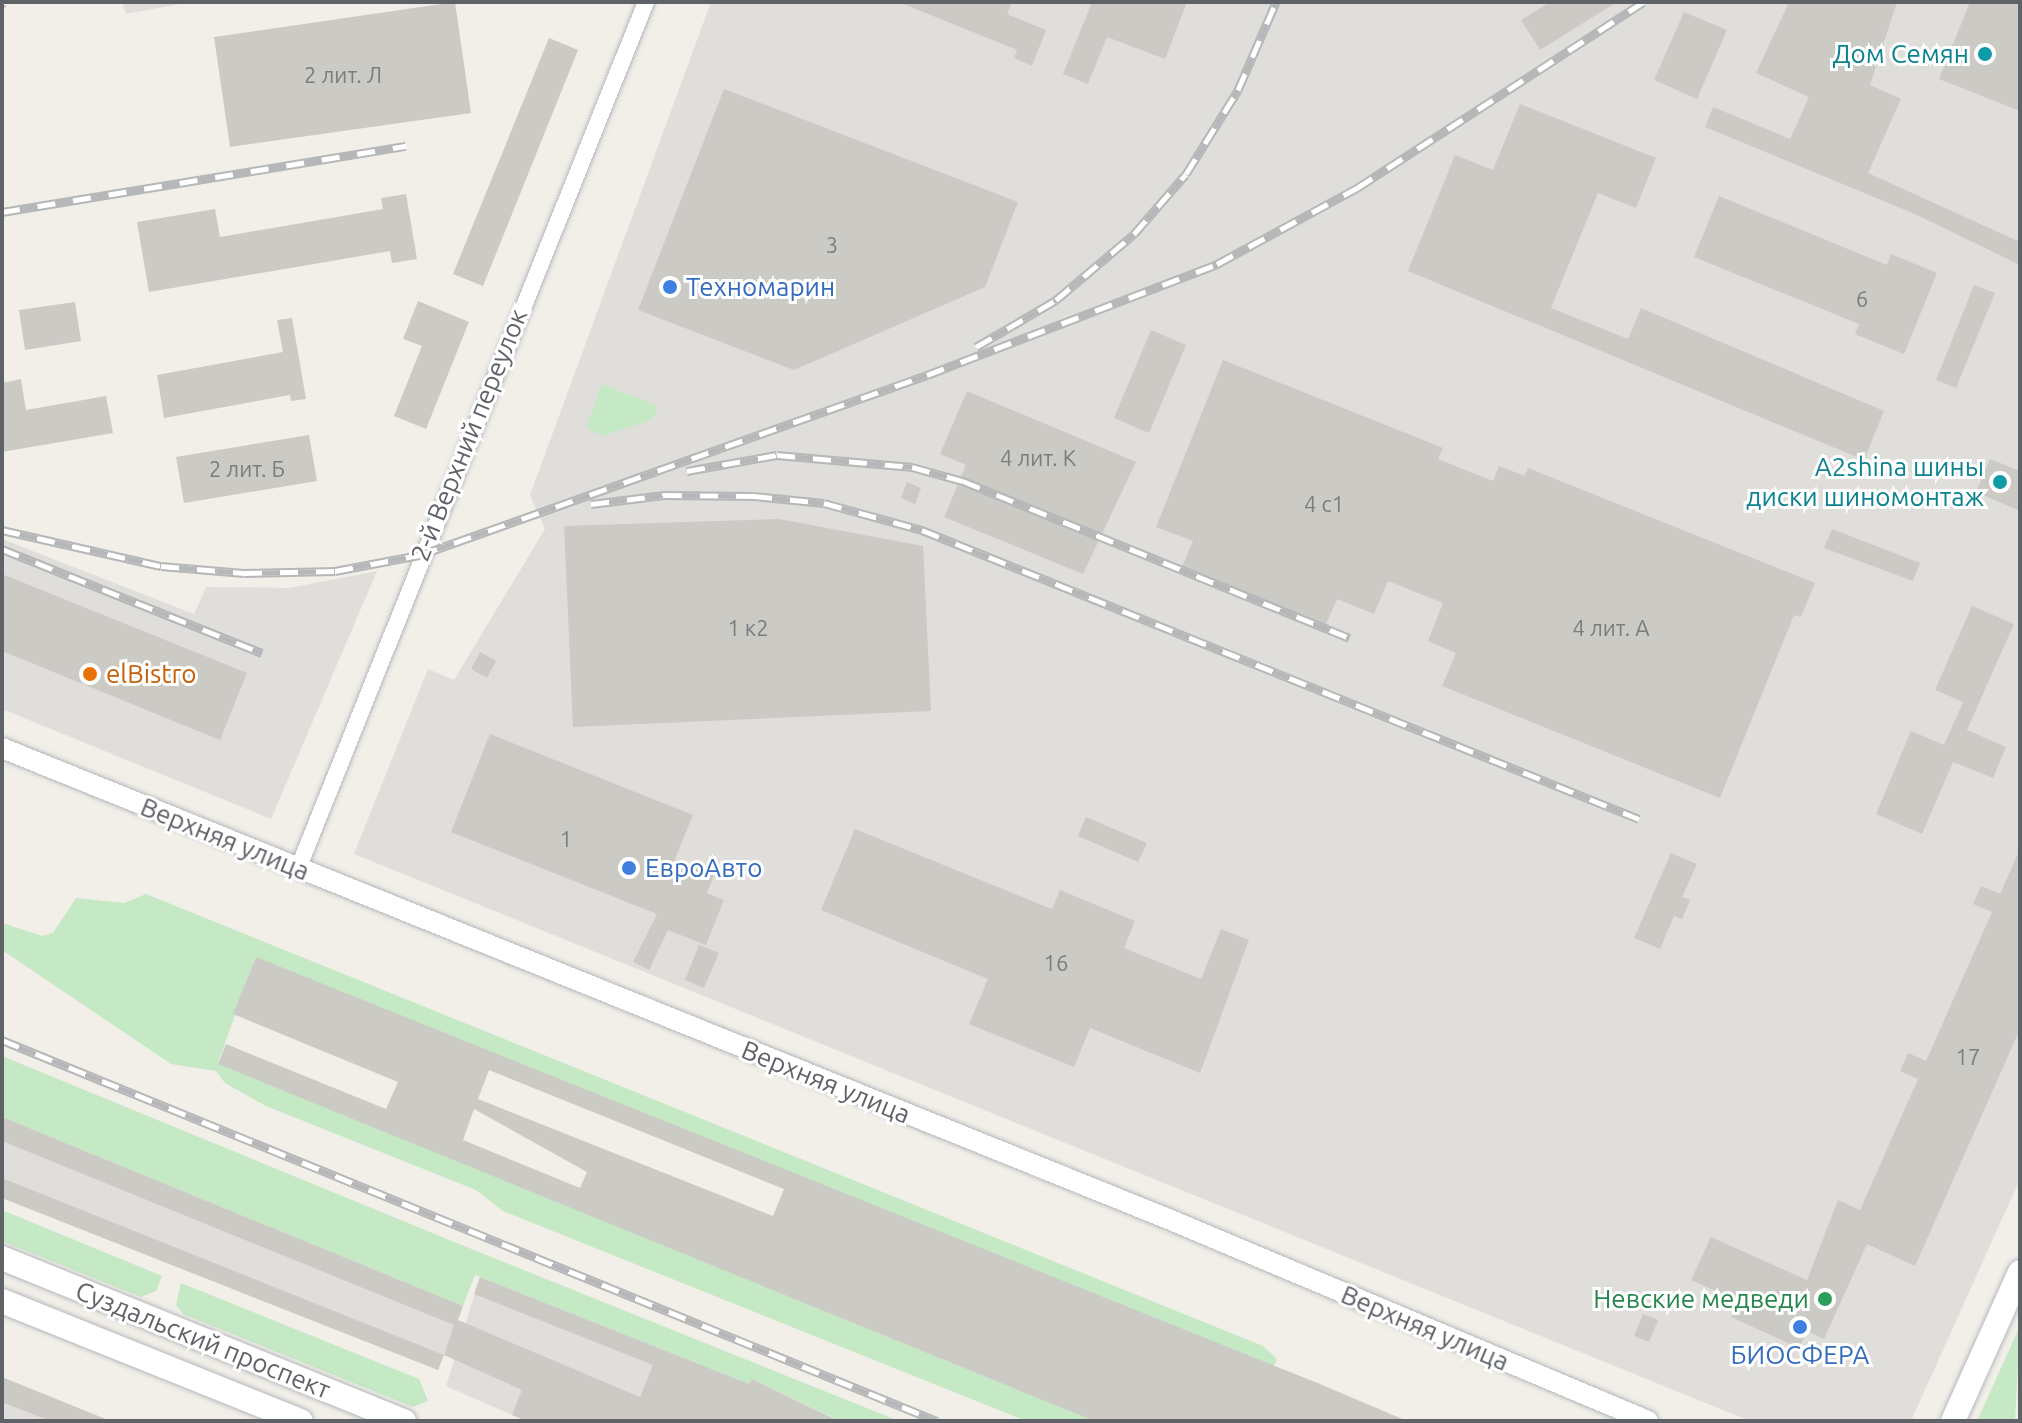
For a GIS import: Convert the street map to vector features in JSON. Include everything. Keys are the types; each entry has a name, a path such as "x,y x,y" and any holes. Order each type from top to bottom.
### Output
{"main road":[{"name":"Суздальский проспект","path":"2,1258 404,1421"},
{"path":"1953,1421 2020,1272"},
{"name":"Суздальский проспект","path":"2,1301 301,1421"}],"street":[{"name":"2-й Верхний переулок","path":"298,869 646,2"},
{"name":"Верхняя улица","path":"2,748 1166,1218 1648,1421"}],"shaded area":[{"path":"122,2 191,2 126,14"},
{"path":"711,2 2020,2 2020,1179 1911,1421 1750,1421 354,854 428,669 454,680 545,529 530,495"},
{"path":"2,539 194,614 206,587 289,588 377,571 271,819 2,709"},
{"path":"2,1117 463,1306 438,1370 2,1198"},
{"path":"480,1277 749,1384 752,1379 840,1421 526,1421 446,1386"},
{"path":"2,1377 109,1421 2,1421"}],"green space":[{"path":"602,384 655,405 657,412 649,421 602,436 586,428"},
{"path":"146,894 1263,1346 1277,1359 1274,1366 255,958 218,1063 1094,1421 1026,1421 503,1211 476,1190 266,1106 225,1083 216,1071 171,1064 2,950 2,923 42,936 53,933 76,898 124,903"},
{"path":"2,1056 899,1421 840,1421 752,1379 749,1384 475,1275 463,1306 2,1117"},
{"path":"2,1210 162,1276 156,1291 141,1297 2,1241"},
{"path":"181,1283 419,1379 428,1401 413,1407 183,1314 176,1305"},
{"path":"2020,1326 2015,1421 1977,1421"}],"building":[{"path":"455,2 471,113 230,147 214,37"},
{"path":"1012,2 1007,14 1046,30 1032,66 1014,58 1017,50 901,3"},
{"path":"1092,2 1187,2 1165,59 1107,37 1088,84 1063,74"},
{"path":"1550,2 1617,2 1540,50 1521,20"},
{"path":"1789,2 1897,2 1870,85 1901,99 1868,173 2020,242 2020,265 1915,214 1705,127 1713,107 1790,139 1809,97 1756,73"},
{"name":"Дом Семян","path":"1970,2 2020,2 2020,111 1939,79"},
{"path":"1684,12 1727,30 1697,99 1654,80"},
{"path":"549,38 578,50 483,286 453,274"},
{"path":"724,89 1018,202 985,287 794,370 638,310"},
{"path":"1520,104 1656,158 1636,208 1598,193 1551,308 1628,339 1641,308 1884,411 1864,460 1408,271 1455,155 1493,170"},
{"path":"406,194 417,259 392,263 390,251 149,292 137,222 215,209 220,237 383,209 381,198"},
{"path":"1719,196 1887,265 1891,254 1937,273 1904,354 1855,334 1859,324 1694,257"},
{"path":"1974,285 1995,293 1956,388 1936,380"},
{"path":"418,301 469,322 426,429 394,416 422,346 403,339"},
{"path":"75,302 81,341 25,350 19,310"},
{"path":"292,318 306,399 291,401 290,395 164,418 157,375 283,352 277,320"},
{"path":"1151,330 1186,345 1149,433 1114,418"},
{"path":"1223,360 1443,448 1438,459 1493,481 1499,466 1525,476 1528,468 1815,583 1801,617 1794,615 1720,798 1442,686 1456,653 1428,641 1443,603 1388,581 1374,614 1337,599 1325,627 1181,569 1193,541 1156,527"},
{"path":"21,379 26,410 106,396 113,433 2,452 2,383"},
{"path":"967,391 1136,462 1083,574 944,517 966,465 940,454"},
{"path":"309,435 317,481 184,503 176,457"},
{"name":"A2shina шины диски шиномонтаж","path":"1990,459 2020,471 2020,511 1976,492"},
{"path":"907,482 921,488 915,504 901,498"},
{"path":"779,519 923,546 931,711 573,727 564,526"},
{"path":"1832,529 1920,563 1913,581 1824,548"},
{"path":"2,574 247,673 220,740 2,651"},
{"path":"1972,606 2014,624 1967,730 2006,747 1993,778 1953,762 1922,834 1876,814 1911,731 1944,745 1963,702 1935,690"},
{"path":"480,652 496,661 487,678 471,669"},
{"path":"490,734 693,815 675,859 714,875 707,893 724,900 706,945 668,930 649,970 633,962 657,914 451,832"},
{"path":"1086,817 1147,843 1138,862 1078,836"},
{"path":"855,829 1052,909 1060,890 1135,921 1124,948 1201,979 1221,929 1249,940 1200,1073 1090,1028 1074,1067 969,1024 988,979 821,910"},
{"path":"2020,849 2020,1029 1915,1266 1867,1244 1824,1339 1807,1331 1799,1348 1731,1317 1738,1301 1691,1280 1711,1237 1807,1280 1838,1200 1860,1210 1918,1079 1900,1071 1908,1053 1926,1061 1992,912 1973,904 1981,886 2000,894"},
{"path":"1671,853 1697,864 1682,897 1690,900 1682,919 1674,916 1660,949 1634,938"},
{"path":"699,945 719,953 704,988 685,980"},
{"path":"256,957 1407,1421 1094,1421 218,1064 226,1044 386,1109 398,1082 233,1014","holes":["489,1070 784,1189 773,1216 478,1099","474,1109 587,1172 580,1188 463,1140"]},
{"path":"2,1117 463,1306 458,1320 640,1397 653,1365 474,1294 480,1277 749,1384 752,1379 838,1421 526,1421 512,1415 522,1390 444,1355 454,1325 2,1141"},
{"path":"2,1178 444,1355 438,1370 2,1198"},
{"path":"1643,1314 1658,1320 1649,1342 1634,1336"},
{"path":"2,1377 108,1421 50,1421 2,1402"}],"railway":[{"path":"976,347 1056,300 1134,234 1186,174 1238,90 1276,2"},
{"path":"2,530 161,566 244,573 335,571 420,555 927,375 1217,264 1357,188 1643,2"},
{"path":"2,212 406,146"},
{"path":"687,471 777,455 912,467 963,481 1349,638"},
{"path":"591,504 664,495 754,496 824,503 922,530 1639,819"},
{"path":"2,549 262,653"},
{"path":"2,1040 937,1421"}],"place":[{"name":"Дом Семян","path":"1985,54"},
{"name":"Техномарин","path":"670,287"},
{"name":"A2shina шины диски шиномонтаж","path":"2000,482"},
{"name":"elBistro","path":"90,674"},
{"name":"ЕвроАвто","path":"629,868"},
{"name":"Невские медведи","path":"1825,1299"},
{"name":"БИОСФЕРА","path":"1800,1327"}]}
